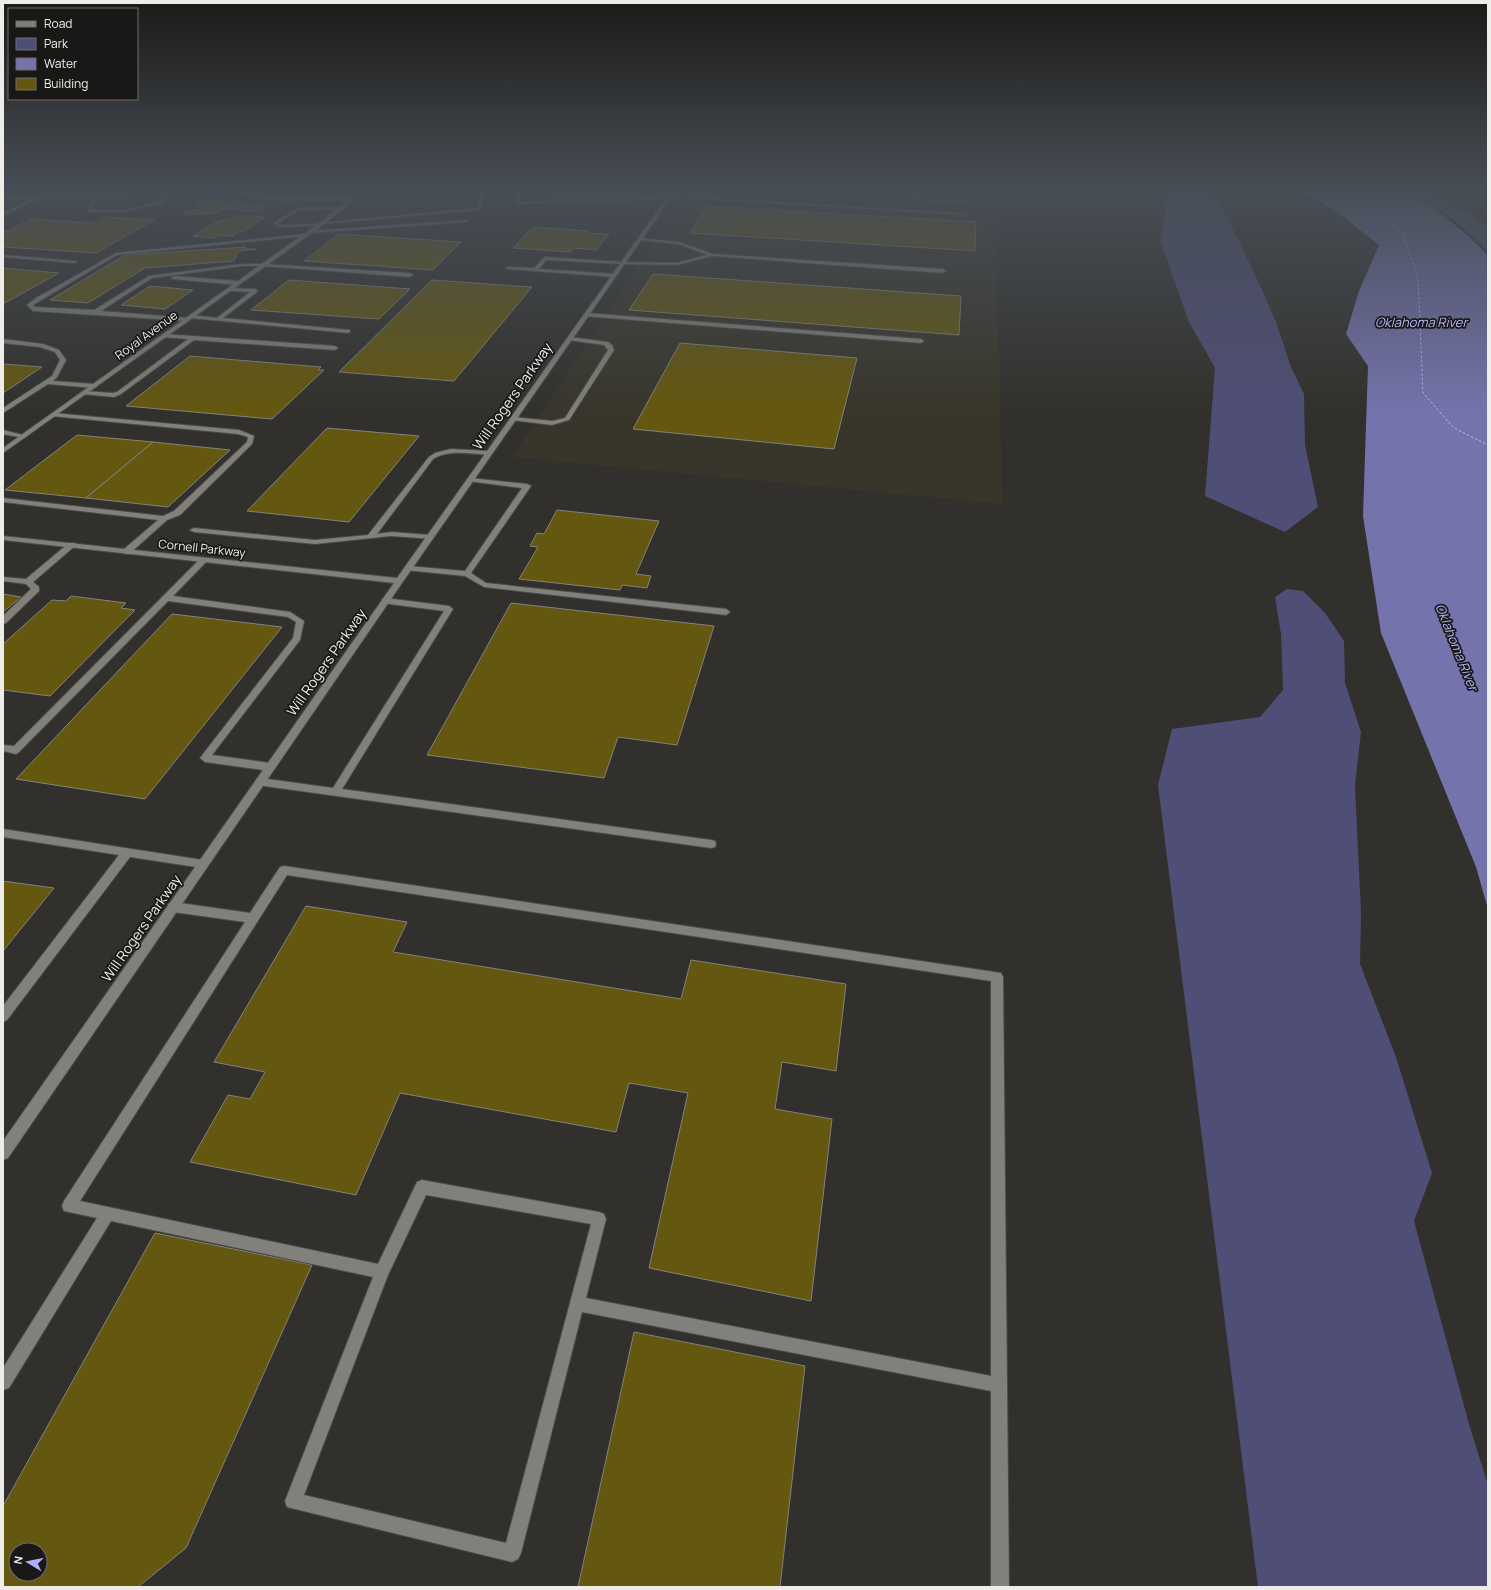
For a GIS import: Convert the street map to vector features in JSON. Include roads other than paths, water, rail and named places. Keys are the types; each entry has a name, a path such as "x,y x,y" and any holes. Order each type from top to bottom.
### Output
{"street":[{"path":"100,263 38,298 30,305 33,308 220,319 348,331"},
{"name":"Royal Avenue","path":"3,451 266,263"},
{"path":"535,270 541,263"},
{"name":"Will Rogers Parkway","path":"3,1153 385,601 623,263"},
{"path":"634,263 680,263"},
{"path":"823,263 943,272"},
{"path":"95,312 151,277 242,265 263,265 410,275"},
{"path":"508,268 614,275"},
{"path":"151,277 238,283"},
{"path":"220,319 255,291 230,289"},
{"path":"586,315 921,341"},
{"path":"164,336 335,348"},
{"path":"84,393 114,395 119,393 193,338"},
{"path":"513,419 552,422 567,419 611,350 610,346 606,343 570,339"},
{"path":"3,341 41,345 57,351 63,360 54,377 3,411"},
{"path":"48,382 94,386"},
{"path":"53,415 239,432 251,436 250,443 177,513 164,518 126,552"},
{"path":"3,432 24,436"},
{"path":"370,537 431,458 436,455 455,451 489,453"},
{"path":"467,574 527,486 470,480"},
{"path":"3,500 164,518"},
{"path":"194,530 315,542 391,534 430,537"},
{"name":"Cornell Parkway","path":"3,538 399,581"},
{"path":"28,582 72,545"},
{"path":"3,748 16,750 204,560"},
{"path":"408,568 467,574 484,585 726,612"},
{"path":"3,580 28,582 36,589 3,621"},
{"path":"166,598 290,615 300,621 297,638 205,758 270,767"},
{"path":"335,792 449,609 385,601"},
{"path":"260,782 711,844"},
{"path":"3,833 203,864"},
{"path":"3,1016 128,852"},
{"path":"382,1272 69,1206 284,870 997,977 1000,1587"},
{"path":"173,907 253,918"},
{"path":"422,1187 599,1219 512,1553 293,1500 382,1272 422,1187"},
{"path":"3,1382 108,1213"},
{"path":"577,1304 999,1385"}],"water":[{"name":"Oklahoma River","path":"1371,263 1488,263 1488,909 1476,867 1381,633 1363,516 1368,366 1346,334 1359,291"}]}
